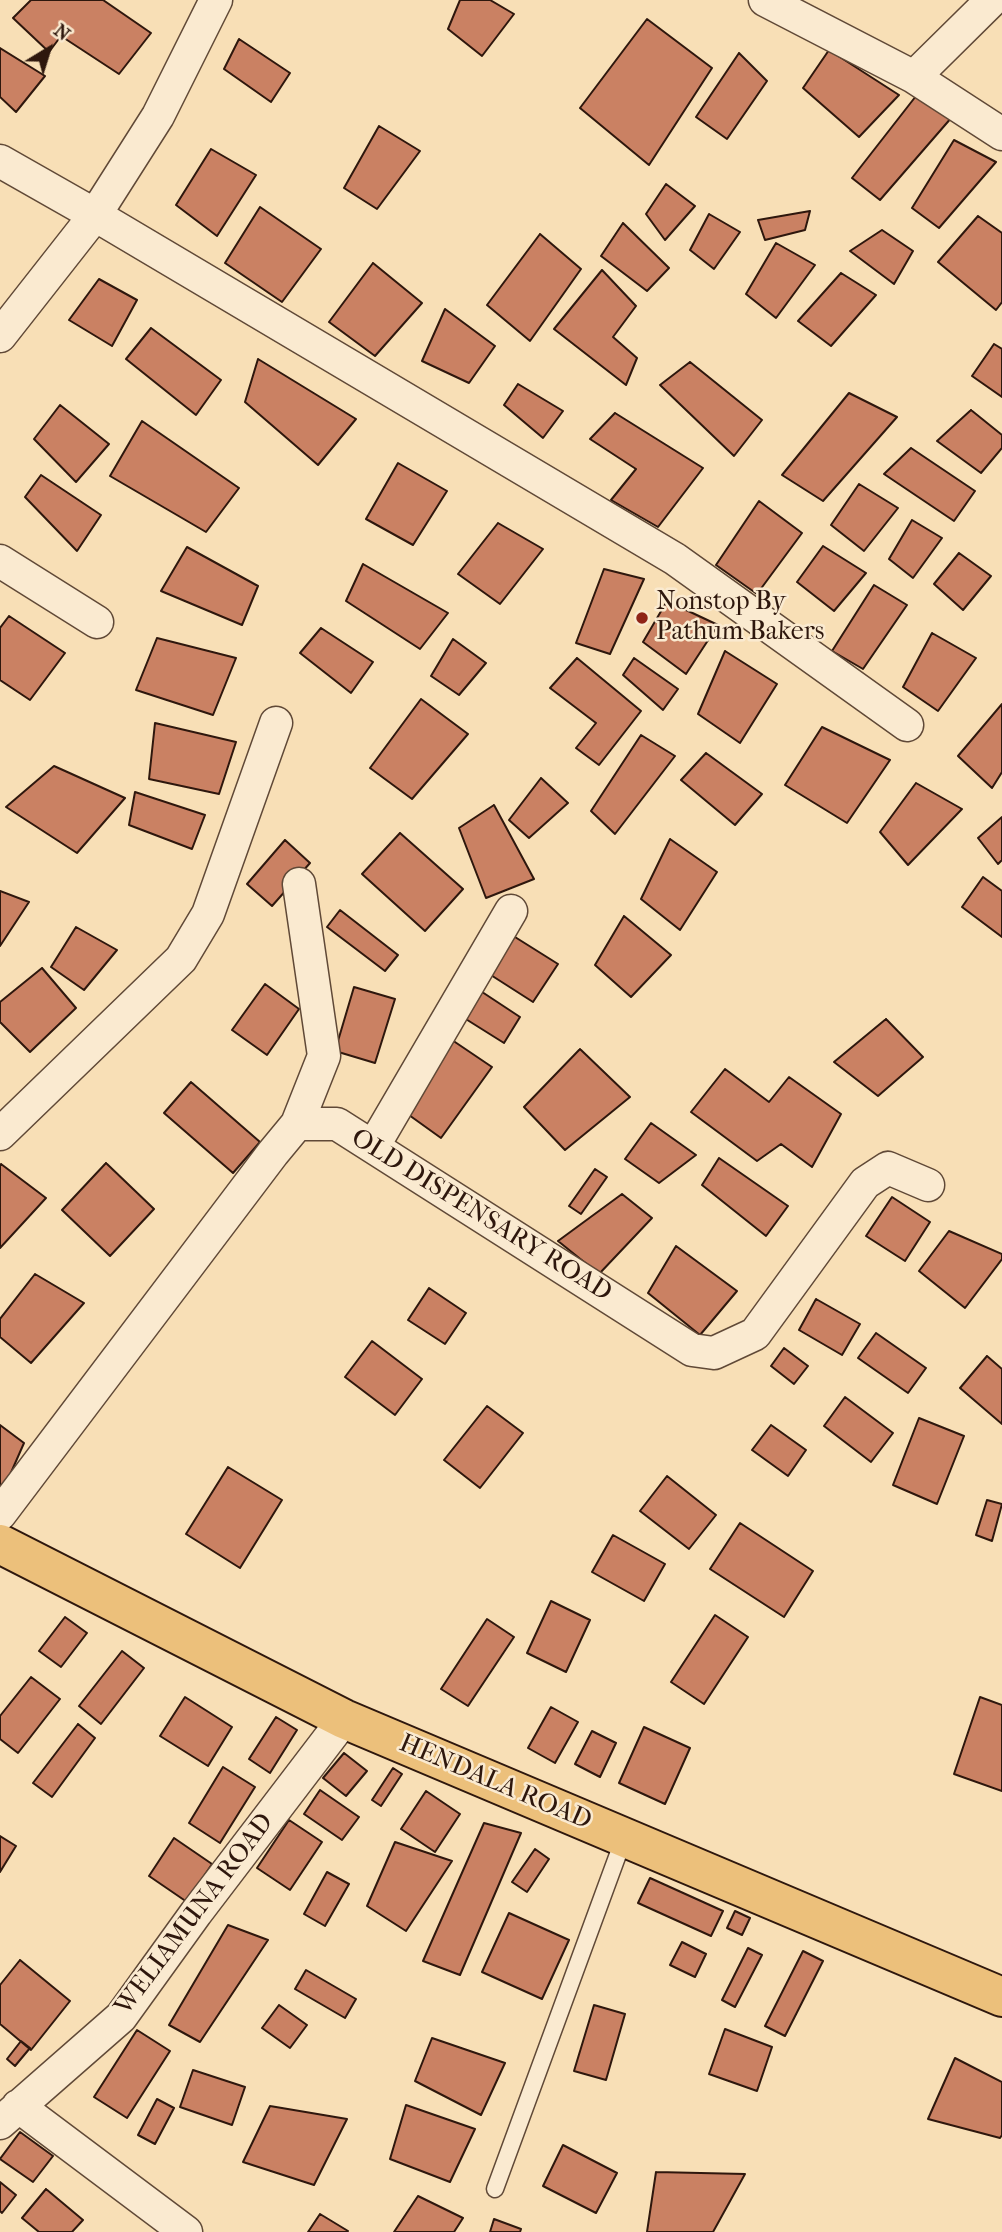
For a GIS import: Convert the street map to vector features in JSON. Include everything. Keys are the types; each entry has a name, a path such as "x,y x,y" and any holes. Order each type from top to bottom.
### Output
{"main road":[{"name":"HENDALA ROAD","path":"0,1544 344,1719 1002,1997"}],"street":[{"path":"0,336 94,215 158,116 216,0"},
{"path":"765,0 914,76 1002,134"},
{"path":"914,76 992,0"},
{"path":"0,161 675,559 907,724"},
{"path":"0,561 97,622"},
{"path":"0,1134 181,959 208,914 276,723"},
{"path":"0,1514 297,1124 324,1056 299,884"},
{"path":"373,1147 511,911"},
{"name":"OLD DISPENSARY ROAD","path":"297,1124 337,1124 692,1350 714,1353 755,1334 865,1183 888,1168 928,1185"},
{"name":"WELIAMUNA ROAD","path":"9,2115 121,2017 196,1913 344,1719"},
{"path":"9,2115 186,2232"}],"lane":[{"path":"495,2189 624,1838"}],"building":[{"path":"31,0 103,0 151,33 119,74 61,36 49,52 13,18"},
{"path":"460,0 490,0 514,14 482,56 448,29"},
{"path":"647,19 712,68 649,165 580,108"},
{"path":"239,39 290,73 271,102 224,69"},
{"path":"0,48 45,76 16,112 0,97"},
{"path":"829,50 899,95 859,137 803,88"},
{"path":"739,53 767,81 727,139 696,117"},
{"path":"916,96 952,117 880,200 852,178"},
{"path":"379,126 420,151 377,209 344,188"},
{"path":"954,140 996,162 939,228 912,208"},
{"path":"211,149 256,175 217,236 176,205"},
{"path":"666,184 695,206 665,240 646,214"},
{"path":"260,207 321,249 282,302 225,263"},
{"path":"810,211 805,230 765,240 758,220"},
{"path":"709,214 740,232 714,269 690,250"},
{"path":"978,216 1002,233 1002,302 996,310 938,262"},
{"path":"623,223 669,268 647,291 601,256"},
{"path":"882,230 913,251 894,284 850,251"},
{"path":"540,234 581,269 530,341 487,305"},
{"path":"776,243 815,265 776,318 746,294"},
{"path":"373,263 422,303 375,356 329,322"},
{"path":"602,270 636,306 613,337 637,358 626,385 554,329"},
{"path":"841,273 876,295 831,346 798,321"},
{"path":"99,279 137,300 112,346 69,320"},
{"path":"445,309 495,346 469,383 422,361"},
{"path":"151,328 221,380 196,415 126,359"},
{"path":"994,344 1002,349 1002,397 972,376"},
{"path":"258,359 356,419 318,465 245,402"},
{"path":"690,362 762,420 734,456 660,385"},
{"path":"518,384 563,411 543,438 504,405"},
{"path":"849,393 897,417 823,501 782,475"},
{"path":"60,405 109,444 76,482 34,439"},
{"path":"971,410 1002,435 1002,448 981,473 937,441"},
{"path":"615,413 703,468 658,527 611,500 636,469 590,439"},
{"path":"142,421 239,488 206,532 110,476"},
{"path":"911,448 975,491 954,521 884,474"},
{"path":"398,463 447,491 413,545 366,519"},
{"path":"41,475 101,515 77,551 25,497"},
{"path":"859,484 898,508 864,551 831,525"},
{"path":"759,501 802,533 757,594 716,565"},
{"path":"912,520 942,538 913,578 889,559"},
{"path":"498,523 543,549 500,604 458,574"},
{"path":"823,546 866,573 834,611 797,582"},
{"path":"187,547 258,586 242,625 161,591"},
{"path":"959,553 991,576 963,610 934,584"},
{"path":"363,564 448,613 420,649 346,601"},
{"path":"604,569 644,579 610,654 576,643"},
{"path":"874,585 907,605 863,669 832,651"},
{"path":"667,601 718,625 686,674 643,642"},
{"path":"9,616 65,653 30,700 0,680 0,628"},
{"path":"321,628 373,662 351,693 300,653"},
{"path":"932,633 976,658 938,711 903,687"},
{"path":"157,638 236,658 213,715 136,690"},
{"path":"453,639 486,663 459,695 431,676"},
{"path":"725,651 777,684 740,743 698,714"},
{"path":"577,658 641,711 599,765 576,748 596,723 550,688"},
{"path":"634,658 678,689 663,710 623,675"},
{"path":"421,699 468,734 412,799 370,768"},
{"path":"1002,704 1002,772 992,788 958,756"},
{"path":"155,723 236,742 219,794 149,779"},
{"path":"822,727 890,760 847,823 785,785"},
{"path":"641,735 675,756 615,834 591,811"},
{"path":"706,753 762,794 735,825 681,780"},
{"path":"54,766 125,798 77,853 6,807"},
{"path":"541,778 568,803 529,838 509,820"},
{"path":"916,783 962,809 908,865 880,832"},
{"path":"135,792 205,815 192,849 129,825"},
{"path":"494,805 534,879 486,898 459,828"},
{"path":"1002,817 1002,860 998,864 978,838"},
{"path":"400,833 463,889 425,931 362,874"},
{"path":"670,839 717,872 680,930 641,899"},
{"path":"285,840 310,863 272,906 247,884"},
{"path":"983,877 1002,891 1002,937 962,907"},
{"path":"0,891 29,902 0,946"},
{"path":"340,910 398,955 385,971 327,927"},
{"path":"624,916 671,955 631,997 595,965"},
{"path":"76,927 117,950 84,990 51,967"},
{"path":"507,932 558,964 533,1002 483,970"},
{"path":"42,968 76,1008 30,1052 0,1022 0,1002"},
{"path":"265,984 299,1009 267,1055 232,1030"},
{"path":"470,984 520,1017 504,1043 453,1011"},
{"path":"354,987 395,999 375,1063 335,1051"},
{"path":"886,1019 923,1057 878,1096 834,1062"},
{"path":"452,1040 492,1067 441,1138 402,1110"},
{"path":"580,1049 630,1097 565,1150 524,1107"},
{"path":"725,1069 769,1102 789,1077 841,1114 812,1167 781,1144 757,1161 691,1112"},
{"path":"191,1082 260,1142 233,1173 164,1113"},
{"path":"651,1123 696,1155 659,1183 625,1159"},
{"path":"719,1158 788,1206 766,1236 702,1185"},
{"path":"106,1163 154,1209 110,1256 62,1210"},
{"path":"1,1164 46,1198 0,1248 0,1166"},
{"path":"595,1169 607,1177 581,1214 569,1206"},
{"path":"622,1194 652,1218 599,1274 558,1241"},
{"path":"892,1197 930,1222 905,1261 866,1236"},
{"path":"949,1231 1002,1254 1002,1259 965,1308 919,1271"},
{"path":"676,1246 737,1291 700,1335 648,1293"},
{"path":"35,1274 84,1303 31,1363 0,1337 0,1319"},
{"path":"429,1288 466,1313 445,1344 408,1320"},
{"path":"816,1299 860,1324 842,1355 799,1330"},
{"path":"876,1333 926,1368 908,1393 858,1358"},
{"path":"372,1341 422,1379 395,1415 345,1377"},
{"path":"784,1348 808,1366 794,1384 771,1366"},
{"path":"987,1356 1002,1369 1002,1424 960,1388"},
{"path":"845,1397 893,1433 871,1462 824,1426"},
{"path":"487,1406 523,1433 480,1488 444,1460"},
{"path":"919,1418 964,1436 937,1504 893,1485"},
{"path":"0,1425 24,1443 2,1493 0,1492"},
{"path":"771,1425 806,1450 788,1476 752,1450"},
{"path":"228,1467 282,1500 240,1568 186,1534"},
{"path":"667,1476 716,1515 689,1549 640,1511"},
{"path":"987,1500 1002,1504 992,1541 976,1535"},
{"path":"740,1523 813,1571 784,1617 710,1569"},
{"path":"613,1535 665,1564 644,1601 592,1572"},
{"path":"551,1601 590,1620 566,1672 527,1653"},
{"path":"715,1615 748,1637 704,1704 671,1682"},
{"path":"65,1617 87,1633 61,1667 39,1651"},
{"path":"487,1619 514,1637 468,1706 441,1689"},
{"path":"122,1651 144,1668 101,1724 79,1706"},
{"path":"31,1677 60,1699 18,1753 0,1739 0,1716"},
{"path":"185,1697 232,1727 208,1766 160,1736"},
{"path":"980,1697 1002,1705 1002,1791 954,1774"},
{"path":"551,1707 578,1722 555,1763 528,1748"},
{"path":"276,1717 297,1730 270,1773 249,1759"},
{"path":"78,1724 95,1738 52,1797 33,1783"},
{"path":"644,1727 690,1748 665,1804 619,1783"},
{"path":"592,1731 616,1743 600,1777 575,1764"},
{"path":"344,1753 367,1771 346,1796 323,1778"},
{"path":"223,1767 255,1787 220,1843 189,1823"},
{"path":"393,1768 402,1774 381,1806 372,1800"},
{"path":"320,1790 359,1817 342,1840 304,1814"},
{"path":"426,1791 460,1814 435,1852 401,1829"},
{"path":"289,1820 322,1842 290,1890 257,1868"},
{"path":"484,1823 521,1833 460,1975 423,1961"},
{"path":"0,1836 16,1846 0,1872"},
{"path":"174,1838 212,1864 187,1902 149,1876"},
{"path":"395,1842 452,1861 406,1931 367,1906"},
{"path":"535,1849 549,1859 527,1892 512,1882"},
{"path":"327,1872 349,1884 325,1926 304,1914"},
{"path":"650,1878 723,1911 711,1936 638,1903"},
{"path":"735,1911 750,1918 742,1935 727,1928"},
{"path":"509,1913 569,1940 542,1999 482,1972"},
{"path":"228,1925 268,1940 200,2042 169,2025"},
{"path":"682,1942 706,1954 695,1977 670,1965"},
{"path":"748,1948 762,1955 735,2007 722,2000"},
{"path":"803,1951 823,1961 785,2036 765,2026"},
{"path":"20,1960 70,2001 31,2050 0,2024 0,1985"},
{"path":"306,1970 356,1999 345,2018 295,1989"},
{"path":"279,2005 307,2025 290,2048 262,2028"},
{"path":"594,2005 625,2014 606,2080 574,2071"},
{"path":"725,2029 772,2047 757,2091 709,2074"},
{"path":"137,2030 170,2051 127,2118 94,2097"},
{"path":"432,2038 505,2063 481,2115 415,2081"},
{"path":"21,2041 30,2048 15,2066 7,2059"},
{"path":"955,2058 1002,2082 1000,2138 928,2119"},
{"path":"193,2070 245,2087 232,2125 180,2107"},
{"path":"157,2099 174,2108 155,2144 138,2135"},
{"path":"406,2105 475,2129 450,2182 390,2159"},
{"path":"270,2106 347,2119 314,2185 243,2162"},
{"path":"20,2132 53,2156 33,2182 0,2159"},
{"path":"563,2145 617,2173 596,2213 543,2186"},
{"path":"656,2172 745,2174 713,2232 647,2232"},
{"path":"0,2182 16,2195 2,2213 0,2211"},
{"path":"46,2189 83,2220 72,2232 39,2232 22,2218"},
{"path":"418,2196 463,2218 454,2232 394,2232"},
{"path":"320,2214 348,2231 308,2232"},
{"path":"494,2219 521,2229 520,2232 490,2232"}],"place":[{"name":"Nonstop By Pathum Bakers","path":"642,618"}]}
